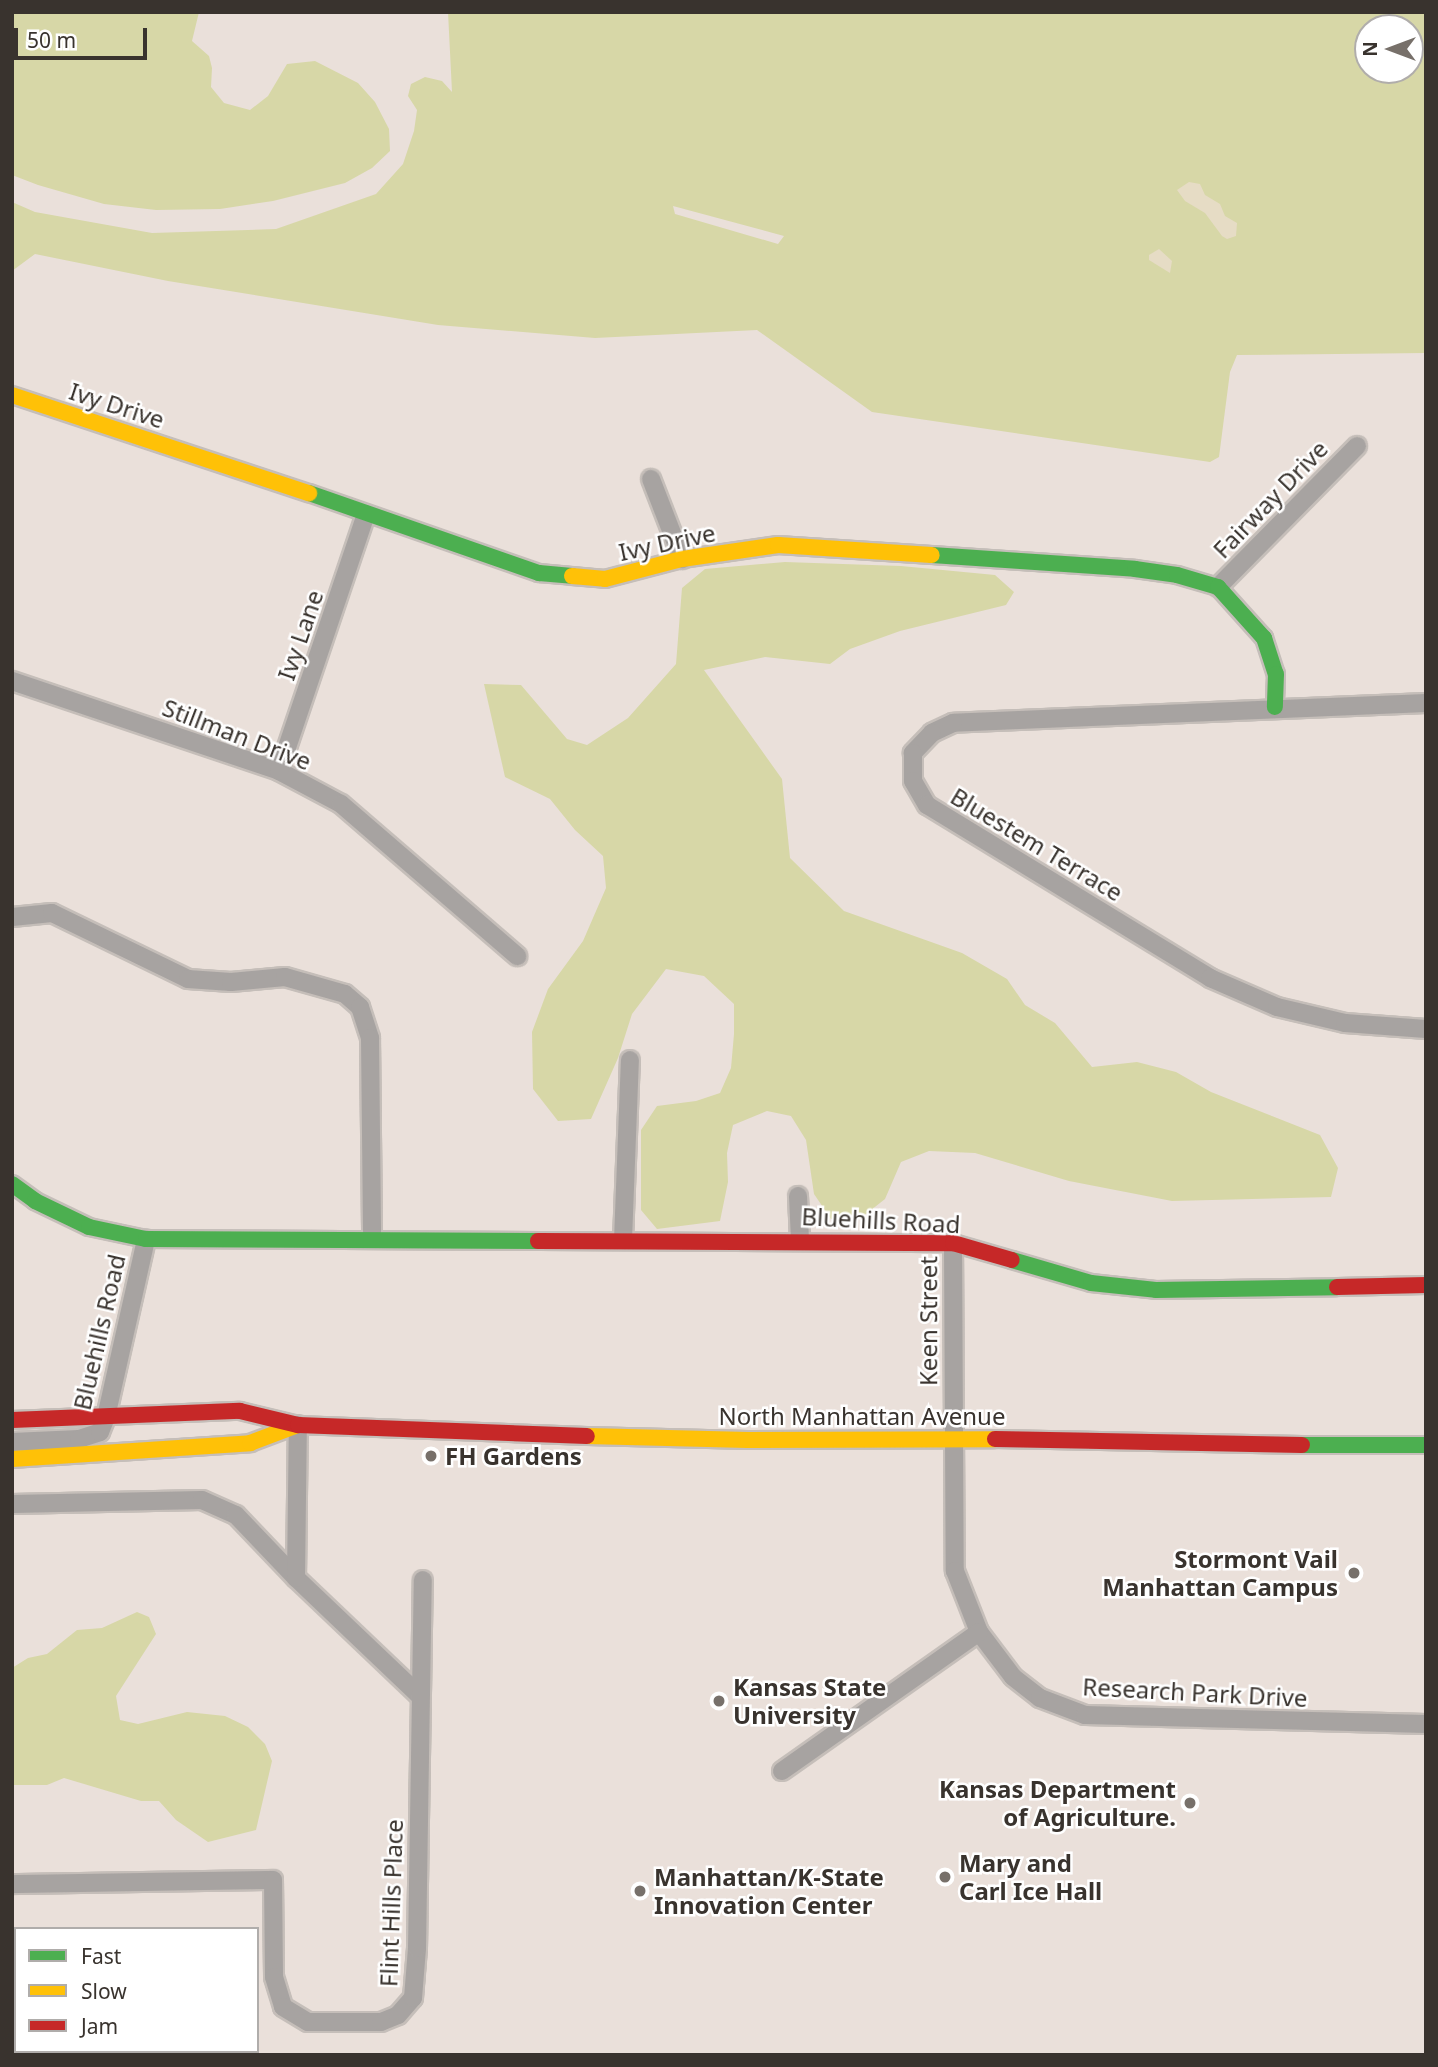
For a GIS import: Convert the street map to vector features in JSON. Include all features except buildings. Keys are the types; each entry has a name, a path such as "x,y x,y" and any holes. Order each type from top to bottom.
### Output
{"street":[{"name":"Ivy Drive","path":"12,394 229,465 539,573 605,579 682,559 778,545 1135,569 1177,575 1218,587"},
{"name":"Fairway Drive","path":"1218,587 1357,446"},
{"path":"651,479 682,559"},
{"name":"Ivy Lane","path":"279,771 366,514"},
{"path":"1218,587 1264,638 1276,674 1275,707"},
{"name":"Stillman Drive","path":"12,681 279,771 341,804 517,956"},
{"name":"Bluestem Terrace","path":"1426,703 1275,707 953,723 932,733 912,753 914,781 927,805 1210,978 1277,1007 1345,1023 1426,1029"},
{"path":"12,917 52,913 188,979 231,982 285,977 345,994 360,1007 370,1038 372,1238"},
{"path":"624,1240 630,1060"},
{"name":"Bluehills Road","path":"12,1184 35,1201 89,1227 146,1239 800,1240 953,1243 1091,1283 1156,1290 1426,1285"},
{"path":"797,1196 800,1240"},
{"name":"Bluehills Road","path":"12,1442 79,1439 100,1432 106,1417 146,1239"},
{"name":"Keen Street","path":"953,1243 953,1440"},
{"name":"North Manhattan Avenue","path":"12,1420 240,1411 298,1425 748,1440 1089,1439 1273,1445 1426,1445"},
{"path":"296,1578 298,1425"},
{"name":"North Manhattan Avenue","path":"12,1459 250,1443 298,1425"},
{"name":"Research Park Drive","path":"953,1440 956,1571 979,1632 1013,1677 1040,1698 1085,1715 1426,1724"},
{"path":"12,1504 202,1500 236,1515 296,1578 420,1696"},
{"name":"Flint Hills Place","path":"12,1884 274,1880 274,1977 283,2007 308,2022 381,2022 398,2015 413,1998 417,1948 423,1580"},
{"path":"782,1771 979,1632"}],"green space":[{"path":"12,12 199,12 192,41 209,56 212,68 211,87 224,103 250,110 268,96 287,64 315,61 358,83 375,102 389,129 390,151 372,168 345,183 273,201 220,209 156,210 104,204 38,185 12,175"},
{"path":"448,12 1426,12 1426,353 1237,355 1230,372 1219,457 1210,462 872,412 757,330 595,338 438,325 168,281 35,254 12,271 12,202 35,212 152,233 276,229 376,194 403,164 414,131 417,110 408,96 411,84 425,77 442,81 452,92","holes":["673,206 784,236 778,244 675,214"]},
{"path":"785,562 901,566 995,575 1014,592 1006,605 900,631 850,649 830,664 765,657 704,670 782,779 790,858 844,911 962,953 1007,979 1025,1005 1055,1023 1092,1067 1137,1062 1176,1072 1211,1092 1320,1135 1338,1168 1331,1197 1172,1201 1069,1181 975,1153 929,1151 901,1162 885,1199 861,1218 831,1219 814,1194 806,1140 791,1116 767,1111 733,1125 727,1153 728,1182 720,1221 657,1229 641,1210 641,1130 657,1106 696,1101 720,1093 731,1068 734,1034 734,1004 704,976 666,969 632,1014 618,1058 591,1119 558,1121 533,1089 532,1032 548,989 583,941 606,888 603,856 575,830 550,799 505,777 484,684 521,685 567,739 587,745 628,718 676,664 682,588 705,569"},
{"path":"137,1612 149,1617 156,1634 116,1696 120,1720 138,1724 187,1712 225,1716 248,1727 265,1744 272,1761 256,1830 208,1842 176,1820 159,1801 141,1801 64,1778 47,1785 12,1785 12,1668 28,1658 47,1654 77,1630 102,1628"}],"sand":[{"path":"1189,182 1200,184 1205,195 1220,204 1225,216 1237,223 1236,236 1227,239 1222,236 1205,213 1185,201 1177,190"},
{"path":"1159,249 1172,261 1170,273 1149,260 1149,255"}],"traffic: fast":[{"path":"309,493 539,573 572,576"},
{"path":"932,555 1135,569 1177,575 1218,587 1264,638 1276,674 1275,707"},
{"path":"12,1184 35,1201 89,1227 146,1239 538,1241"},
{"path":"1012,1260 1091,1283 1156,1290 1337,1287"},
{"path":"1302,1445 1426,1445"}],"traffic: slow":[{"path":"12,395 309,493"},
{"path":"572,576 605,579 682,559 778,545 932,555"},
{"path":"12,1459 250,1443 298,1425"},
{"path":"587,1436 748,1440 995,1439"}],"traffic: jam":[{"path":"538,1241 953,1243 1012,1260"},
{"path":"1337,1287 1426,1285"},
{"path":"12,1420 240,1411 298,1425 587,1436"},
{"path":"995,1439 1302,1445"}],"place":[{"name":"FH Gardens","path":"431,1456"},
{"name":"Stormont Vail Manhattan Campus","path":"1354,1573"},
{"name":"Kansas State University","path":"719,1701"},
{"name":"Kansas Department of Agriculture.","path":"1190,1803"},
{"name":"Mary and Carl Ice Hall","path":"945,1877"},
{"name":"Manhattan/K-State Innovation Center","path":"640,1891"}]}
